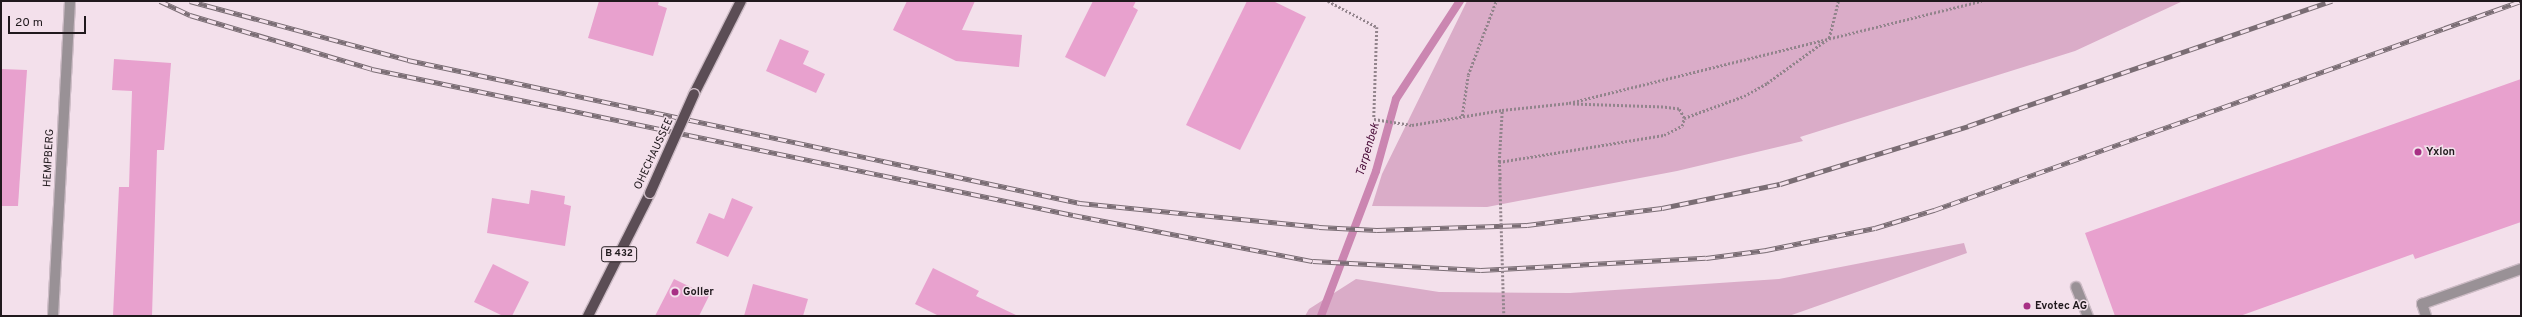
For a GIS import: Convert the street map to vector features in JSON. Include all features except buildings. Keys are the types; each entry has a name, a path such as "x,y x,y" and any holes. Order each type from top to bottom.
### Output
{"main road":[{"name":"OHECHAUSSEE","path":"588,316 650,193 694,94 741,1"}],"street":[{"name":"HEMPBERG","path":"53,316 69,6"},
{"path":"2426,316 2422,304 2521,269"},
{"path":"2076,287 2088,316"}],"path":[{"path":"1328,1 1377,27 1374,118 1412,125 1502,110 1569,103 1982,1"},
{"path":"1462,116 1468,75 1496,1"},
{"path":"1684,118 1744,96 1767,83 1829,38 1838,1"},
{"path":"1499,162 1664,135 1682,126 1684,118 1679,109 1569,103"},
{"path":"1502,110 1499,162 1504,316"}],"shaded area":[{"path":"1467,1 2183,1 2075,51 1800,137 1803,141 1677,171 1487,207 1372,206 1382,174"},
{"path":"1964,243 1967,253 1789,316 1305,316 1309,309 1356,279 1439,292 1570,293 1779,279"}],"waterway":[{"name":"Tarpenbek","path":"1321,316 1376,171 1396,99 1460,1"}],"railway":[{"path":"160,1 190,15 372,69 1073,215 1313,261 1481,270 1706,258 1766,250 1875,228 1934,210 2521,1"},
{"path":"190,1 408,60 1080,203 1319,227 1377,230 1527,225 1662,208 1780,184 1968,126 2332,1"}],"place":[{"name":"Yxlon","path":"2418,152"},
{"name":"Goller","path":"675,292"},
{"name":"Evotec AG","path":"2027,306"}]}
